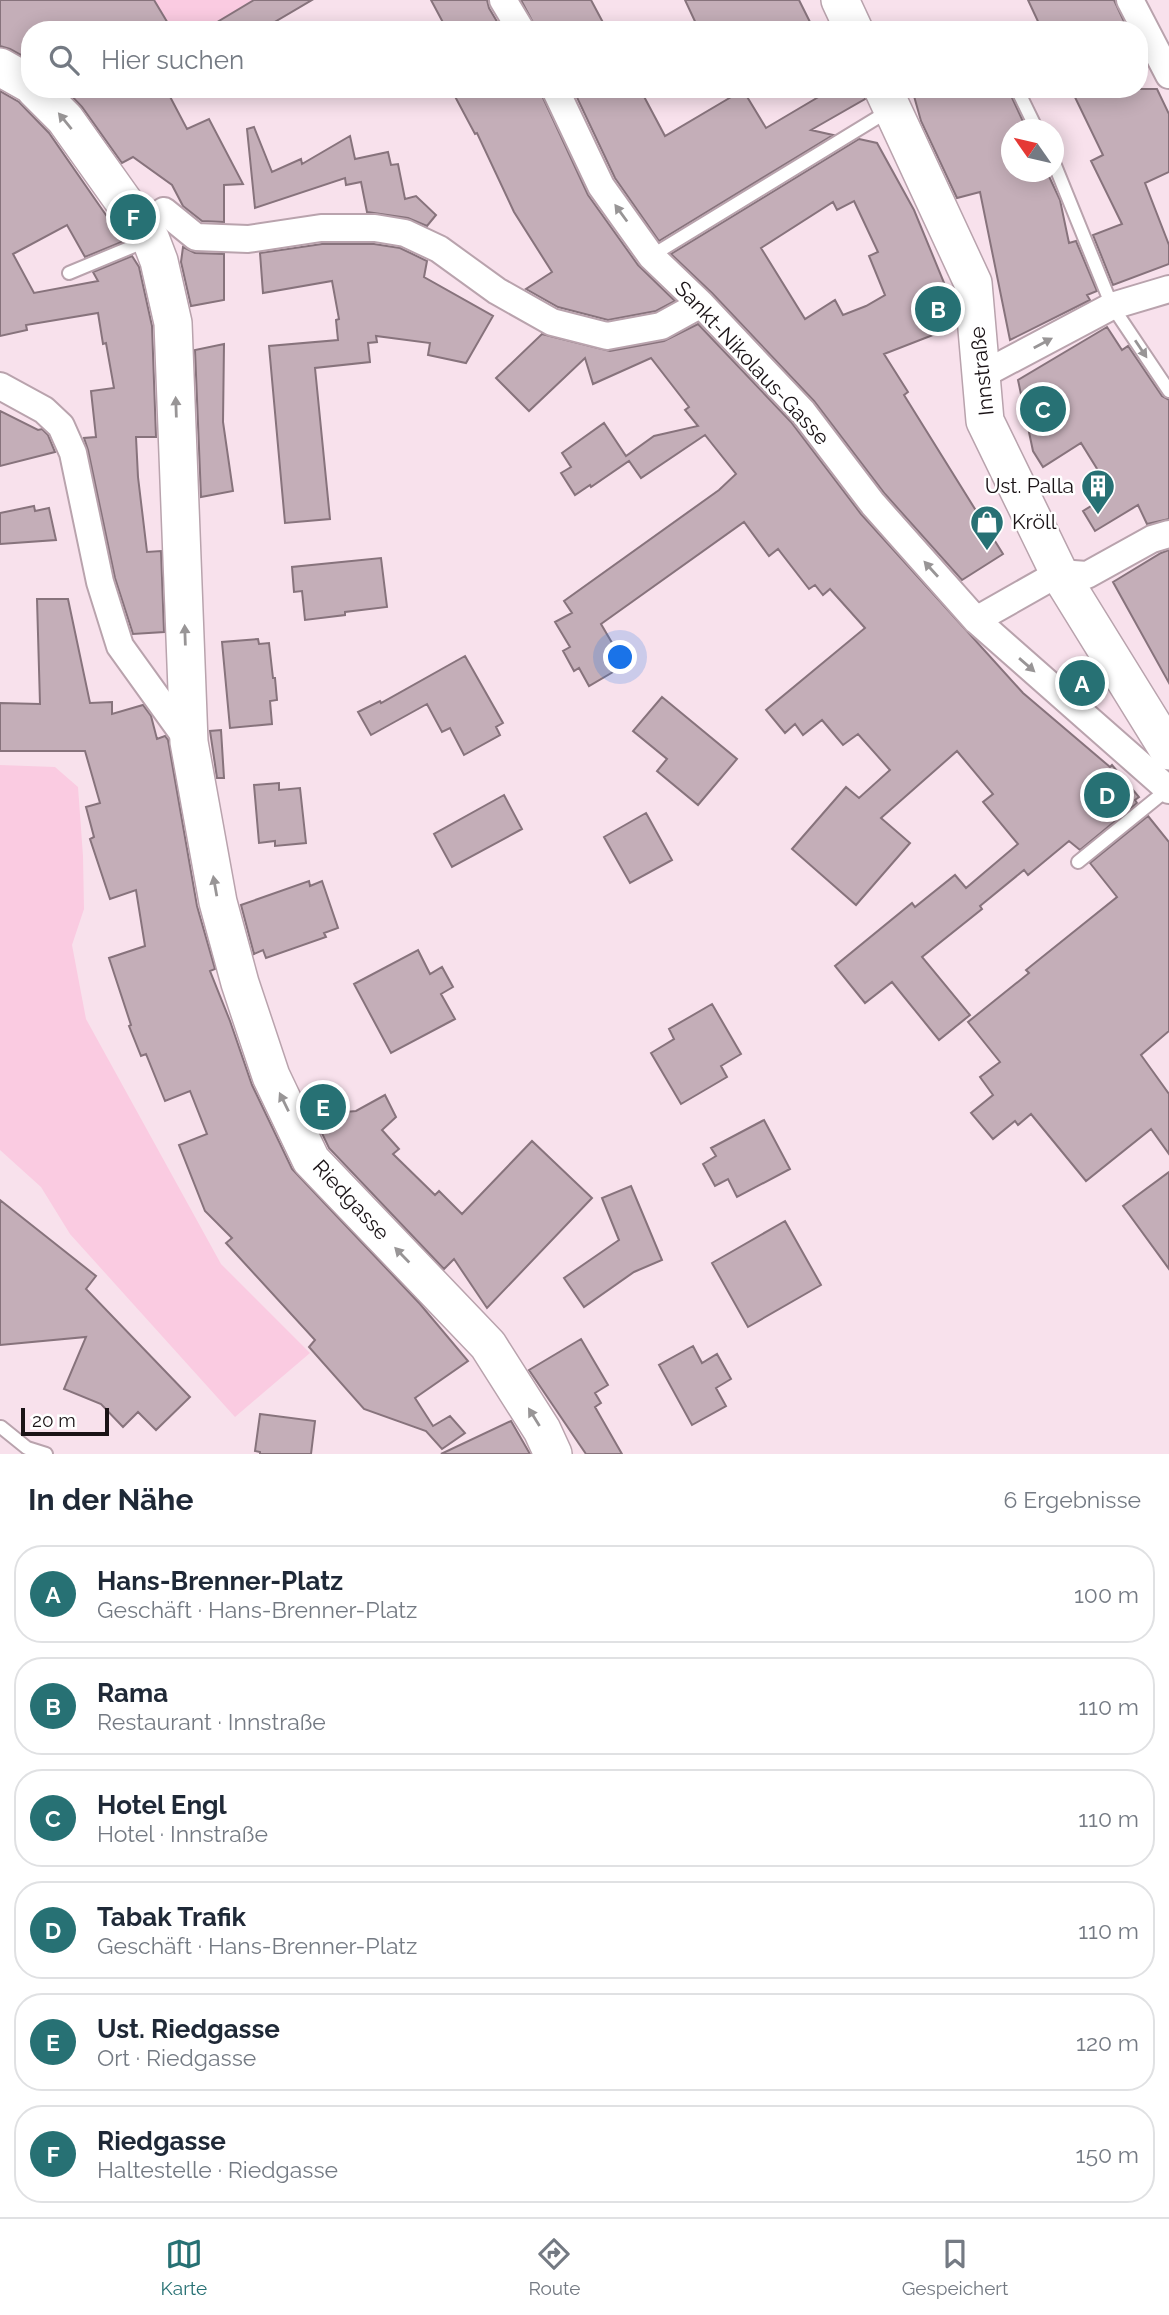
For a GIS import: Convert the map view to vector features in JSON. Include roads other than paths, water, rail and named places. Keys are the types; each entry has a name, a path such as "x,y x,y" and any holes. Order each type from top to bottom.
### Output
{"street":[{"path":"503,0 516,21"},
{"path":"840,0 850,21"},
{"path":"1130,0 1141,21"},
{"path":"1148,35 1169,75"},
{"path":"0,66 21,79"},
{"name":"Riedgasse","path":"44,98 157,225 159,261 173,323 190,742 218,902 240,983 271,1076 311,1160 488,1345 542,1430 553,1454"},
{"name":"Sankt-Nikolaus-Gasse","path":"559,98 601,186 651,256 701,304 803,412 873,505 976,620 1168,790"},
{"name":"Innstraße","path":"888,99 973,283 985,421 1059,573 1169,751"},
{"path":"157,225 196,237 248,239 321,228 375,228 405,233 439,249 497,291 552,322 607,337 661,326 701,304"},
{"path":"982,375 1112,306 1169,289"},
{"name":"Riedgasse","path":"0,386 44,410 61,426 74,453 100,582 120,646 190,742"},
{"path":"976,620 1059,573 1087,575 1152,539 1169,534"}],"lane":[{"path":"1021,98 1032,119"},
{"path":"651,256 888,99"},
{"path":"1062,182 1112,306 1169,391"},
{"path":"69,273 157,225"},
{"path":"1078,862 1168,790"},
{"path":"1,1427 27,1448 46,1454"}],"place":[{"name":"Riedgasse","path":"133,217"},
{"name":"Rama","path":"938,309"},
{"name":"Hotel Engl","path":"1043,409"},
{"name":"Ust. Palla","path":"1098,516"},
{"name":"Kröll","path":"987,552"},
{"name":"Hans-Brenner-Platz","path":"1082,683"},
{"name":"Tabak Trafik","path":"1107,795"},
{"name":"Ust. Riedgasse","path":"323,1107"}]}
